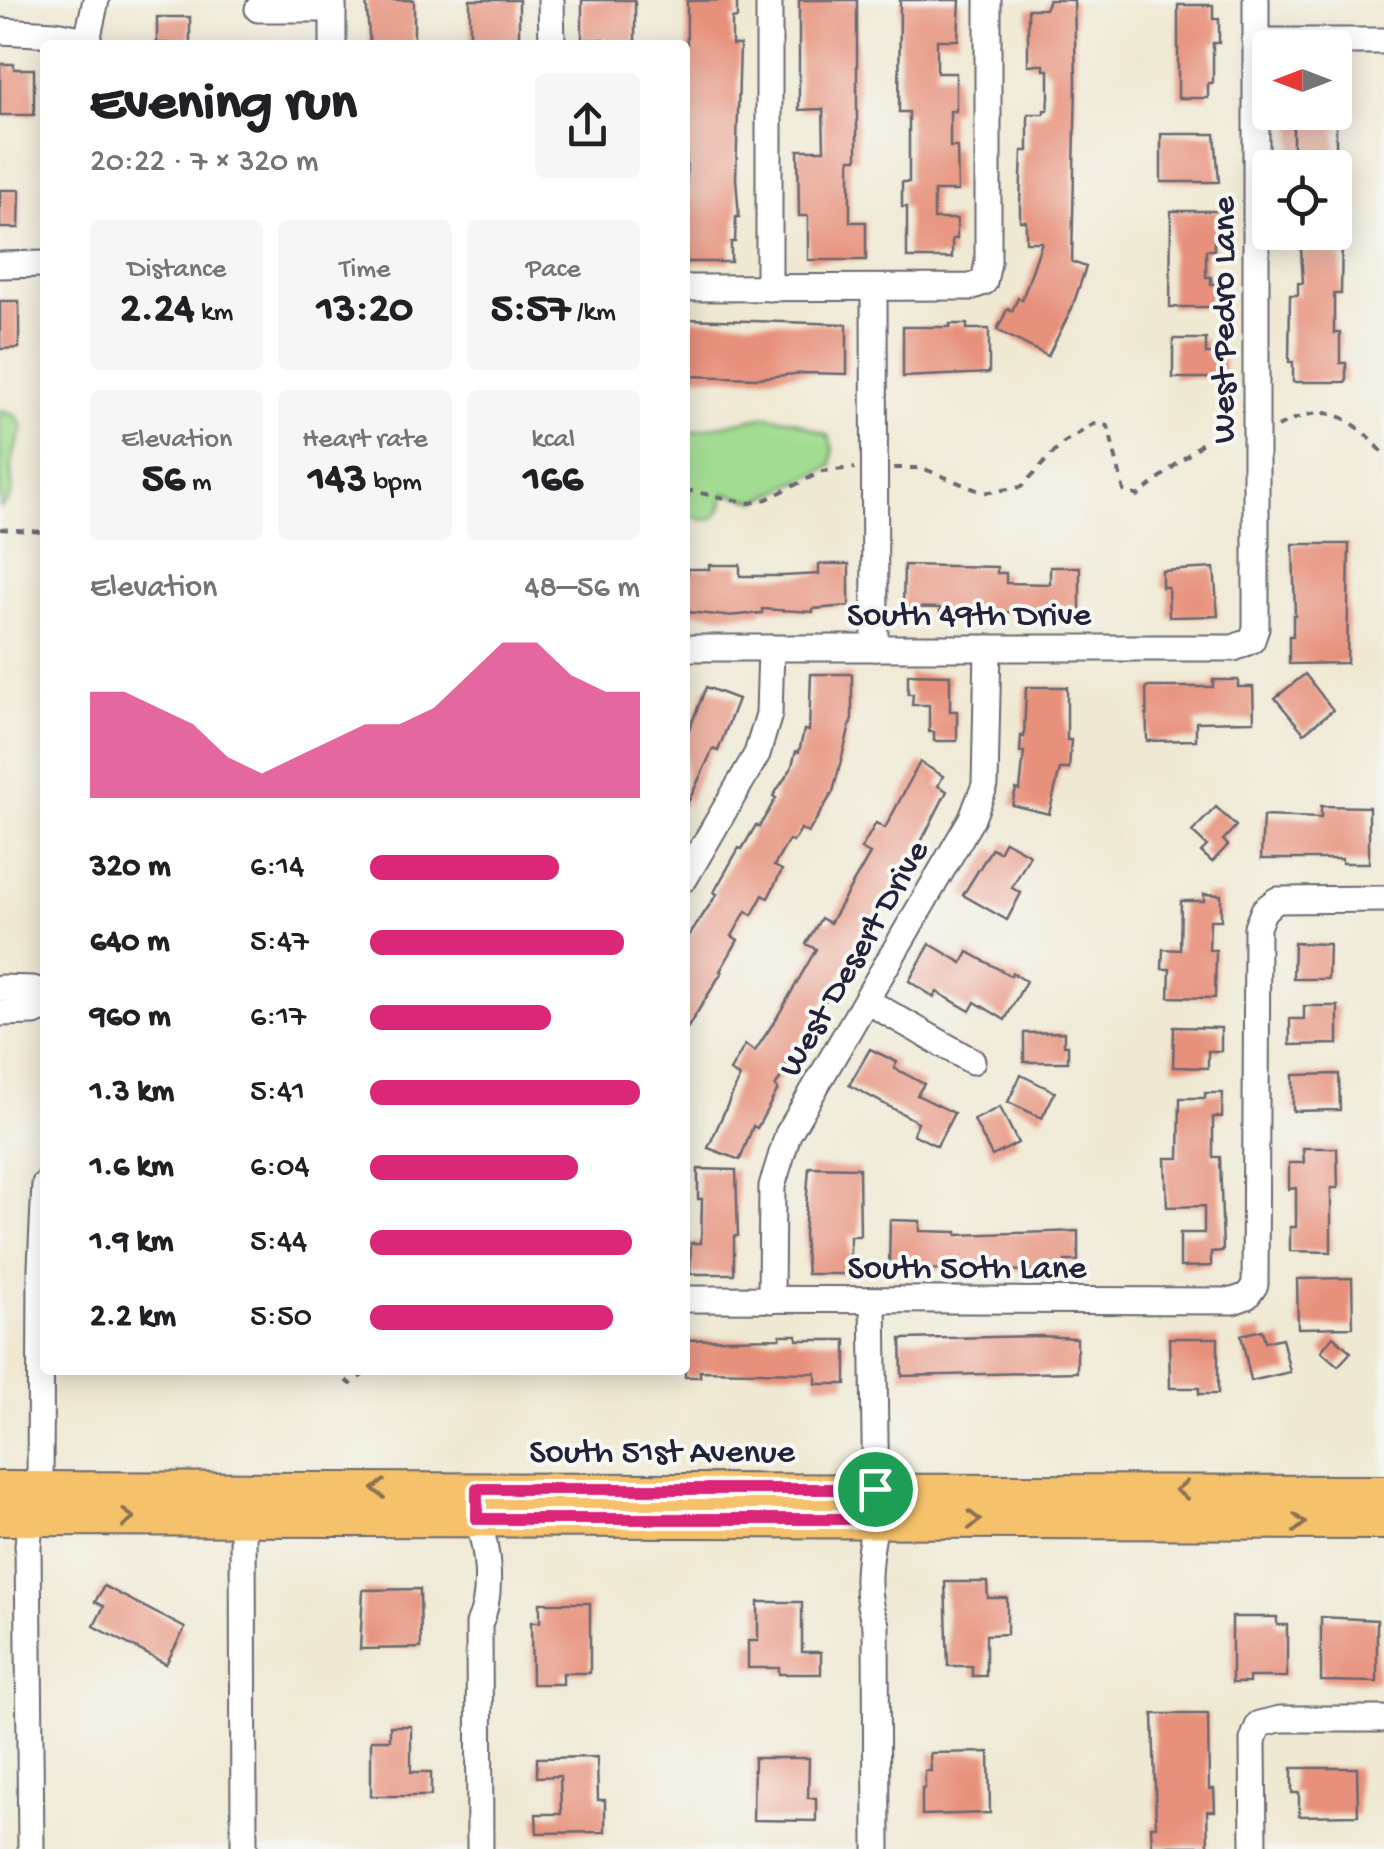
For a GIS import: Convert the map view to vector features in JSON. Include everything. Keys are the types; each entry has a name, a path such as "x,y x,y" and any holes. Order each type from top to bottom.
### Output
{"main road":[{"name":"South 51st Avenue","path":"0,1488 23,1509 243,1518 477,1504"},
{"name":"South 51st Avenue","path":"23,1509 876,1504 1384,1492"},
{"name":"South 51st Avenue","path":"876,1504 1384,1523"}],"street":[{"path":"86,40 96,0"},
{"path":"552,0 552,40"},
{"path":"769,0 770,288"},
{"path":"690,288 970,288 984,282 988,262 988,0"},
{"name":"West Pedro Lane","path":"1255,30 1256,0"},
{"path":"258,9 333,5 333,40"},
{"path":"0,30 55,34 78,40"},
{"path":"1352,42 1384,42"},
{"name":"West Pedro Lane","path":"1252,640 1256,628 1255,130"},
{"path":"0,265 40,264"},
{"path":"874,288 875,648"},
{"name":"South 49th Drive","path":"690,648 1234,648 1252,640"},
{"path":"690,870 748,774 761,743 771,695 772,648"},
{"name":"West Desert Drive","path":"771,1300 770,1208 777,1162 802,1109 972,818 984,785 988,648"},
{"name":"South 50th Lane","path":"690,1299 1233,1301 1247,1296 1255,1286 1257,927 1264,910 1277,900 1384,900"},
{"path":"0,988 40,991"},
{"path":"867,1001 972,1062"},
{"path":"0,1013 40,1009"},
{"path":"31,1849 23,1509 40,1275"},
{"path":"873,1300 876,1504 870,1550 876,1585 870,1612 876,1625 877,1849"},
{"path":"477,1504 472,1542 484,1612 478,1624 480,1849"},
{"path":"243,1518 244,1849"},
{"path":"1254,1849 1253,1740 1260,1724 1280,1719 1384,1718"}],"path":[{"path":"690,491 750,502 823,471 874,468 922,468 984,493 1021,487 1062,444 1094,424 1108,426 1124,491 1138,496 1207,439 1233,426 1276,428 1300,414 1340,415 1355,424 1384,454"},
{"path":"0,529 40,532"},
{"path":"340,1375 351,1384 363,1375"}],"green space":[{"path":"0,410 16,416 23,428 12,462 12,493 0,508"},
{"path":"766,416 793,420 829,436 832,466 757,501 725,493 717,515 701,519 690,515 690,432"}],"building":[{"path":"366,0 414,0 414,40 370,40"},
{"path":"470,0 519,0 519,40 470,40"},
{"path":"582,0 635,0 635,40 582,40"},
{"path":"737,0 732,45 740,45 736,178 739,217 735,242 731,242 731,262 690,262 687,1"},
{"path":"799,0 857,0 857,159 850,159 850,222 866,222 866,260 808,260 808,216 799,216 798,150 824,150 823,109 799,110"},
{"path":"900,0 960,0 958,40 937,40 937,73 956,73 956,111 950,111 950,147 957,147 958,191 934,191 934,219 957,219 952,258 907,258 907,207 902,207 902,182 909,182 909,112 899,112"},
{"path":"1049,0 1074,0 1072,262 1086,267 1072,308 1048,356 997,330 1008,308 1012,311 1018,298 1022,300 1042,242 1026,242 1026,221 1020,221 1020,203 1022,151 1028,151 1028,114 1044,114 1049,98 1049,70 1044,70 1044,65 1028,65 1028,9 1045,9"},
{"path":"1178,5 1213,5 1213,19 1219,19 1219,43 1213,43 1213,83 1208,83 1208,98 1178,98"},
{"path":"157,17 190,17 190,40 157,40"},
{"path":"0,64 34,69 34,115 0,115"},
{"path":"1293,130 1336,130 1336,150 1293,150"},
{"path":"1161,134 1215,134 1219,182 1161,182"},
{"path":"0,190 20,190 19,228 0,228"},
{"path":"1171,211 1220,211 1220,236 1214,236 1214,250 1206,250 1206,277 1211,277 1211,284 1219,284 1219,307 1170,307"},
{"path":"1301,250 1342,250 1341,294 1334,294 1334,333 1340,333 1340,363 1346,363 1346,382 1293,382 1293,362 1289,362 1290,295 1298,295 1298,283 1303,283"},
{"path":"0,301 19,301 19,348 0,349"},
{"path":"690,319 847,324 847,374 690,376"},
{"path":"950,324 989,329 989,373 903,377 903,327"},
{"path":"1173,339 1206,339 1206,354 1224,354 1224,378 1173,378"},
{"path":"1293,544 1349,544 1347,663 1289,664 1289,636 1293,636 1295,615"},
{"path":"819,564 849,564 849,606 813,612 762,609 762,613 726,616 690,612 690,569 740,565 740,576 819,574"},
{"path":"904,565 997,567 997,573 1006,573 1006,583 1050,584 1050,567 1080,567 1080,616 969,610 957,616 940,615 940,608 903,607"},
{"path":"1214,568 1218,616 1169,617 1168,587 1162,587 1162,571"},
{"path":"811,674 852,674 852,718 833,792 808,833 801,829 793,842 789,840 774,866 782,870 768,898 763,895 752,915 746,911 732,936 738,940 690,1024 690,934 717,894 714,892 739,848 742,849 756,825 759,827 776,798 773,796 791,769 796,751 799,752 804,730 809,731"},
{"path":"908,674 950,675 950,711 957,711 957,741 934,741 934,732 929,732 929,705 912,705"},
{"path":"1305,674 1333,710 1304,733 1275,698"},
{"path":"1213,680 1238,680 1238,687 1253,687 1254,721 1196,722 1196,740 1147,741 1146,687 1213,687"},
{"path":"706,687 738,699 718,751 713,749 690,798 690,727"},
{"path":"1026,687 1067,687 1069,769 1060,769 1049,814 1012,805 1016,789 1020,790"},
{"path":"920,762 943,776 938,786 947,791 918,848 775,1087 778,1089 757,1128 753,1126 740,1160 708,1148 740,1077 730,1071 745,1045 755,1051 776,1019 816,949 806,944 821,918 830,923 870,854 861,849 876,823 885,828"},
{"path":"1321,806 1369,807 1369,863 1261,859 1263,816 1321,818"},
{"path":"1216,807 1236,826 1223,840 1228,845 1212,862 1201,852 1207,846 1192,832"},
{"path":"1005,841 1030,855 1012,888 1021,893 1007,920 963,895 992,848 999,852"},
{"path":"1204,894 1221,895 1221,920 1210,920 1209,950 1216,950 1215,998 1169,997 1170,969 1162,969 1163,949 1180,950 1181,901 1204,901"},
{"path":"1294,943 1329,944 1328,979 1293,979"},
{"path":"930,944 962,963 968,952 1026,981 1005,1020 975,1002 970,1011 937,992 934,997 909,981"},
{"path":"1304,1006 1338,1006 1338,1044 1290,1045 1290,1019 1304,1019"},
{"path":"1174,1027 1221,1028 1221,1051 1208,1051 1208,1068 1173,1067"},
{"path":"1064,1032 1068,1062 1024,1062 1024,1033"},
{"path":"870,1049 897,1062 894,1068 924,1084 917,1095 954,1113 937,1146 913,1134 918,1122 849,1085"},
{"path":"1339,1074 1340,1110 1293,1111 1293,1075"},
{"path":"1021,1075 1055,1092 1042,1118 1008,1102"},
{"path":"1205,1093 1223,1093 1222,1117 1213,1117 1213,1157 1220,1157 1223,1251 1211,1252 1211,1266 1180,1267 1180,1233 1204,1233 1204,1206 1167,1207 1165,1158 1179,1158 1180,1098 1205,1098"},
{"path":"1000,1107 1018,1143 992,1156 974,1120"},
{"path":"1303,1148 1337,1148 1338,1188 1331,1188 1331,1252 1290,1251 1290,1227 1296,1227 1296,1188 1289,1189 1289,1163 1304,1163"},
{"path":"809,1167 859,1168 860,1236 850,1236 850,1274 807,1274 804,1235"},
{"path":"698,1169 736,1170 738,1236 734,1236 734,1274 690,1274 691,1243 701,1243"},
{"path":"890,1220 920,1221 920,1231 957,1235 1078,1231 1078,1261 1065,1261 1065,1269 1041,1271 889,1269"},
{"path":"1352,1278 1353,1327 1298,1328 1297,1279"},
{"path":"1262,1330 1265,1342 1282,1338 1290,1372 1251,1381 1241,1335"},
{"path":"797,1335 797,1340 846,1340 846,1384 816,1384 816,1373 700,1371 700,1377 685,1377 690,1375 690,1340"},
{"path":"1333,1336 1351,1352 1338,1366 1321,1351"},
{"path":"1077,1338 1077,1372 902,1376 901,1339"},
{"path":"1169,1338 1218,1338 1218,1394 1199,1394 1199,1388 1170,1388"},
{"path":"945,1582 987,1582 988,1598 1007,1598 1007,1634 986,1635 986,1676 972,1676 972,1666 948,1666"},
{"path":"104,1586 185,1628 166,1664 94,1626 104,1606 95,1602"},
{"path":"420,1589 421,1648 360,1649 363,1590"},
{"path":"758,1602 802,1602 802,1652 821,1652 821,1674 779,1674 779,1668 748,1668 748,1641 758,1641"},
{"path":"540,1603 590,1603 590,1673 563,1673 563,1684 532,1684 531,1622 540,1622"},
{"path":"1232,1617 1277,1617 1277,1625 1287,1625 1287,1677 1249,1677 1249,1683 1232,1683"},
{"path":"1321,1617 1377,1620 1377,1682 1321,1681"},
{"path":"1153,1714 1208,1714 1209,1789 1214,1789 1215,1811 1207,1811 1208,1846 1152,1846 1151,1826 1156,1826"},
{"path":"390,1726 411,1726 411,1772 431,1772 431,1796 371,1796 371,1740 390,1740"},
{"path":"989,1752 990,1813 922,1815 922,1789 925,1771 931,1771 930,1753"},
{"path":"597,1757 598,1800 605,1800 605,1832 537,1833 536,1814 561,1814 560,1776 537,1777 537,1758"},
{"path":"754,1758 809,1758 808,1798 816,1798 816,1821 753,1820"},
{"path":"1292,1768 1357,1768 1358,1815 1299,1816 1299,1793 1292,1793"}],"route":[{"path":"477,1489 875,1489 876,1519 477,1519 477,1489"}]}
